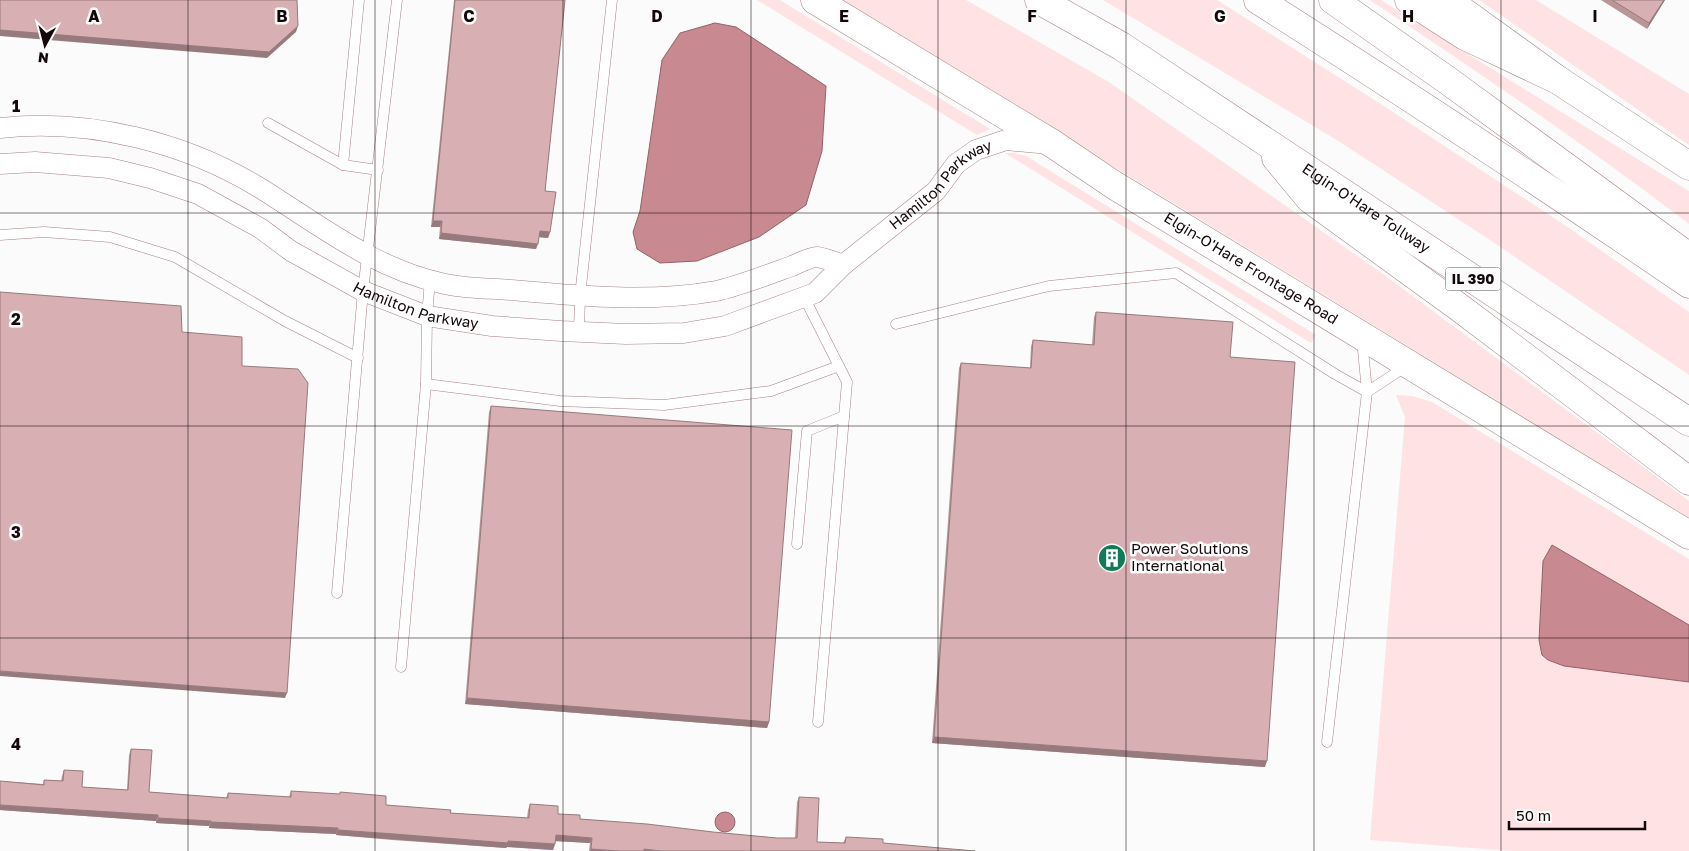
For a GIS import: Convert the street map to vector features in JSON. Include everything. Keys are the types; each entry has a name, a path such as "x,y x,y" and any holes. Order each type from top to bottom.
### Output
{"main road":[{"name":"Elgin-O'Hare Frontage Road","path":"815,0 1053,144 1114,185 1689,535"},
{"name":"Elgin-O'Hare Tollway","path":"1040,0 1121,46 1689,422"},
{"path":"1258,0 1547,187 1689,284"},
{"path":"1332,0 1447,80 1689,257"},
{"path":"1409,0 1465,36 1558,80"},
{"path":"1447,0 1558,80 1689,166"},
{"path":"1257,136 1310,199 1460,308 1689,481"}],"street":[{"name":"Hamilton Parkway","path":"0,128 17,126 74,127 119,134 173,148 216,166 258,187 345,243 368,255 396,269 442,284 580,296 656,297 717,291 816,257 843,265"},
{"name":"Hamilton Parkway","path":"0,164 35,162 109,168 150,178 198,194 260,228 291,250 364,291 427,316 492,326 626,334 684,334 725,326 815,293 843,265 936,191 956,164 976,150 1006,140 1053,144"}],"lane":[{"path":"343,165 359,0"},
{"path":"337,593 364,291 397,0"},
{"path":"579,332 580,296 612,0"},
{"path":"268,123 343,165 378,170"},
{"path":"0,235 44,232 110,237 175,257 285,321 358,358"},
{"path":"896,324 1048,286 1176,273 1335,374 1367,392"},
{"path":"401,667 426,384 427,316 430,280"},
{"path":"804,297 847,382 818,722"},
{"path":"1327,742 1367,392 1362,335"},
{"path":"1367,392 1409,364"},
{"path":"426,384 560,401 664,405 771,391 839,366"},
{"path":"797,544 807,431 844,416"}],"shaded area":[{"path":"757,0 780,0 990,129 977,135"},
{"path":"841,0 966,0 1109,82 1383,274 1689,501 1689,518"},
{"path":"1103,0 1217,0 1384,106 1566,226 1689,312 1689,375 1490,240 1340,142"},
{"path":"1370,0 1381,0 1689,191 1689,224 1571,137"},
{"path":"1479,0 1536,0 1689,94 1689,145"},
{"path":"715,23 736,27 826,86 822,151 806,205 759,237 697,261 660,263 637,249 633,232 640,211 662,60 680,33"},
{"path":"1005,153 1026,156 1316,335 1311,343"},
{"path":"1396,395 1412,396 1432,402 1689,559 1689,851 1511,851 1370,840 1405,417"},
{"path":"1552,545 1689,625 1689,682 1564,666 1548,660 1542,655 1539,640 1543,561"},
{"path":"725,812 732,815 735,822 732,829 725,832 718,829 715,822 718,815"}],"building":[{"path":"0,0 297,0 298,26 269,52 0,30"},
{"path":"455,0 565,0 545,191 556,192 550,232 540,231 538,244 441,233 442,221 433,221"},
{"path":"1612,0 1664,0 1649,23"},
{"path":"0,292 181,306 182,332 242,337 242,366 298,369 308,383 287,693 0,671"},
{"name":"Power Solutions International","path":"1096,312 1233,322 1230,357 1295,362 1267,761 934,737 961,363 1031,368 1033,340 1094,345"},
{"path":"491,406 792,430 769,722 467,698"},
{"path":"131,749 152,750 149,792 228,798 228,793 291,797 291,791 340,794 340,792 386,796 386,805 451,810 450,813 529,818 530,804 558,806 558,814 580,815 580,819 777,838 797,838 799,797 819,798 817,842 845,843 846,837 883,839 883,843 975,851 661,851 644,849 644,851 620,851 591,849 592,838 556,835 555,844 508,841 508,843 338,830 338,828 211,822 158,818 158,815 0,805 0,781 44,785 44,780 63,781 64,770 83,771 82,787 128,790"}],"place":[{"name":"Power Solutions International","path":"1112,558"}]}
